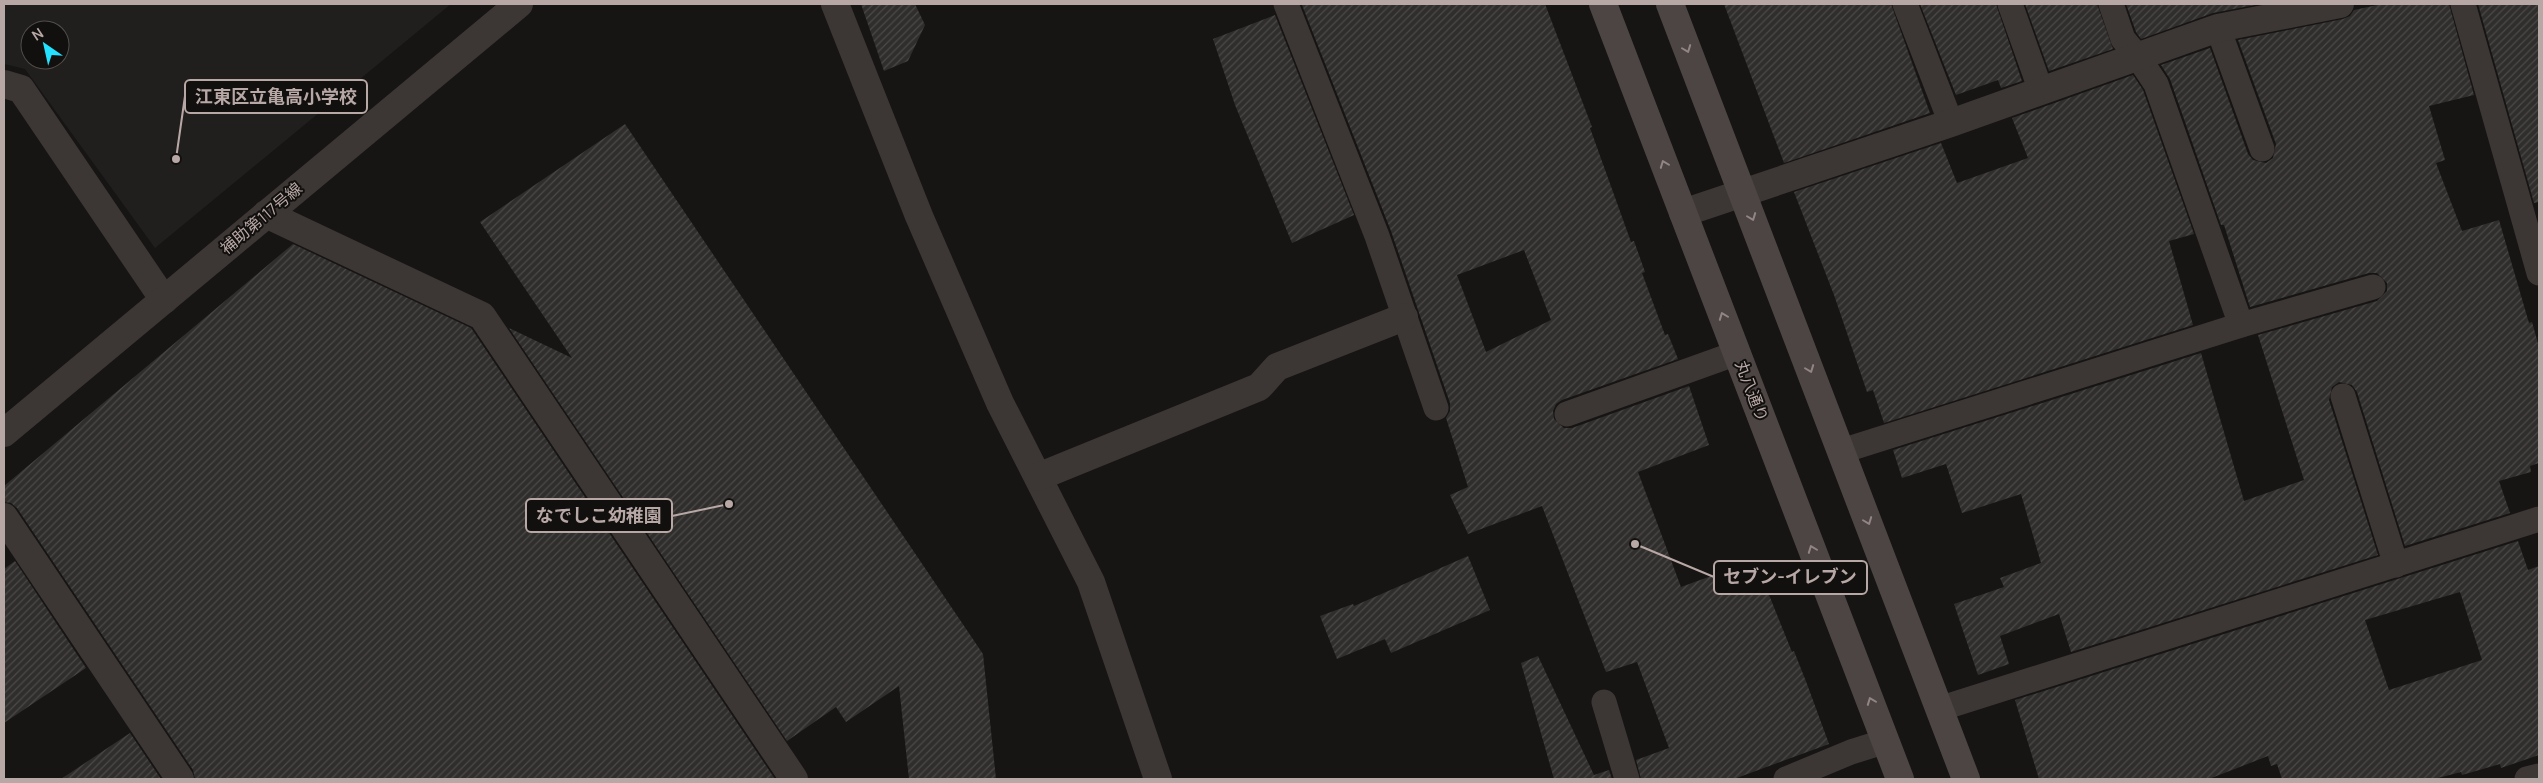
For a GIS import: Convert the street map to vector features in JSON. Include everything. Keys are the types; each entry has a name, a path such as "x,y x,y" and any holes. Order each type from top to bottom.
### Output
{"main road":[{"name":"丸八通り","path":"1603,4 1900,779"},
{"path":"1670,4 1966,779"}],"street":[{"name":"補助第117号線","path":"4,433 519,4"},
{"path":"834,4 923,225 1000,403 1091,582 1158,779"},
{"path":"1683,213 1951,123 2218,28 2324,5"},
{"path":"4,84 21,89 164,300"},
{"path":"266,214 482,316 794,779"},
{"path":"1038,477 1258,388 1277,367 1404,317"},
{"path":"4,517 180,779"}],"lane":[{"path":"1286,4 1377,236 1436,408"},
{"path":"1905,4 1951,123"},
{"path":"2010,4 2041,91"},
{"path":"2111,4 2123,40 2138,57 2156,84 2241,325"},
{"path":"2463,4 2539,273"},
{"path":"2218,28 2262,150"},
{"path":"1842,451 2241,325 2373,287"},
{"path":"1567,414 1737,353"},
{"path":"2343,396 2396,565"},
{"path":"1939,709 2539,520"},
{"path":"1604,702 1627,779"},
{"path":"1786,779 1851,752 1886,742"},
{"path":"2527,779 2539,776"}],"shaded area":[{"path":"4,4 451,4 155,248 26,70 70,70 70,20 20,20 20,68 4,64"}],"building":[{"path":"861,4 915,4 925,25 908,61 884,71"},
{"path":"1545,4 1592,127 1590,128 1631,242 1634,241 1645,272 1642,273 1665,335 1668,334 1678,359 1562,400 1556,404 1553,411 1554,419 1564,428 1572,428 1689,386 1709,445 1638,472 1681,587 1755,560 1792,652 1794,651 1829,744 1734,779 1641,779 1636,760 1669,748 1637,662 1606,672 1542,506 1468,534 1450,495 1468,487 1446,418 1450,411 1450,403 1391,231 1302,5","holes":["1524,250 1551,320 1486,352 1457,275"]},
{"path":"1724,4 1891,4 1930,113 1784,163"},
{"path":"1920,4 1996,4 2022,81 2001,88 1998,80 1956,95"},
{"path":"2025,4 2097,4 2113,49 2049,71"},
{"path":"2126,4 2260,4 2213,13 2141,39 2136,32"},
{"path":"2382,4 2449,4 2474,95 2429,106 2445,160 2436,163 2462,231 2499,220 2529,323 2532,322 2539,347 2539,463 2530,466 2531,472 2499,481 2510,513 2405,546 2357,392 2352,385 2339,382 2332,387 2329,400 2378,555 2071,652 2059,614 2000,636 2009,664 1978,675 1954,604 2004,587 2000,578 2041,563 2021,494 1962,513 1946,464 1902,478 1893,450 2201,353 2244,501 2304,480 2258,335 2377,301 2387,291 2387,283 2377,273 2369,273 2250,307 2224,225 2221,225 2170,79 2161,65 2210,48 2248,154 2253,160 2266,163 2273,158 2276,144 2238,40 2343,19 2350,16 2354,10"},
{"path":"2478,4 2539,4 2539,202 2534,203"},
{"path":"1275,15 1354,215 1292,243 1235,105 1213,39"},
{"path":"2133,75 2143,90 2194,234 2169,241 2193,325 1884,423 1873,390 1867,392 1834,295 1794,192 1941,143 1957,183 2028,158 2012,118"},
{"path":"625,124 983,654 996,779 909,779 899,686 846,722 836,707 787,741 509,328 572,358 480,222"},
{"path":"293,244 471,328 775,779 195,779 193,770 17,508 11,503 4,502 4,486"},
{"path":"2518,541 2528,570 2539,566 2539,755 2501,768 2500,764 2462,775 2461,772 2434,779 2282,779 2277,764 2271,766 2268,756 2209,779 2039,779 2015,700","holes":["2460,592 2482,660 2389,690 2365,620"]},
{"path":"1468,556 1490,610 1391,653 1385,639 1337,659 1320,616 1353,604 1354,606"},
{"path":"15,561 86,668 4,723 4,569"},
{"path":"1538,656 1594,775 1609,770 1612,779 1554,779 1521,663"},
{"path":"130,733 161,779 61,779"}],"place":[{"name":"江東区立亀高小学校","path":"176,159"},
{"name":"なでしこ幼稚園","path":"729,504"},
{"name":"セブン-イレブン","path":"1635,544"}]}
